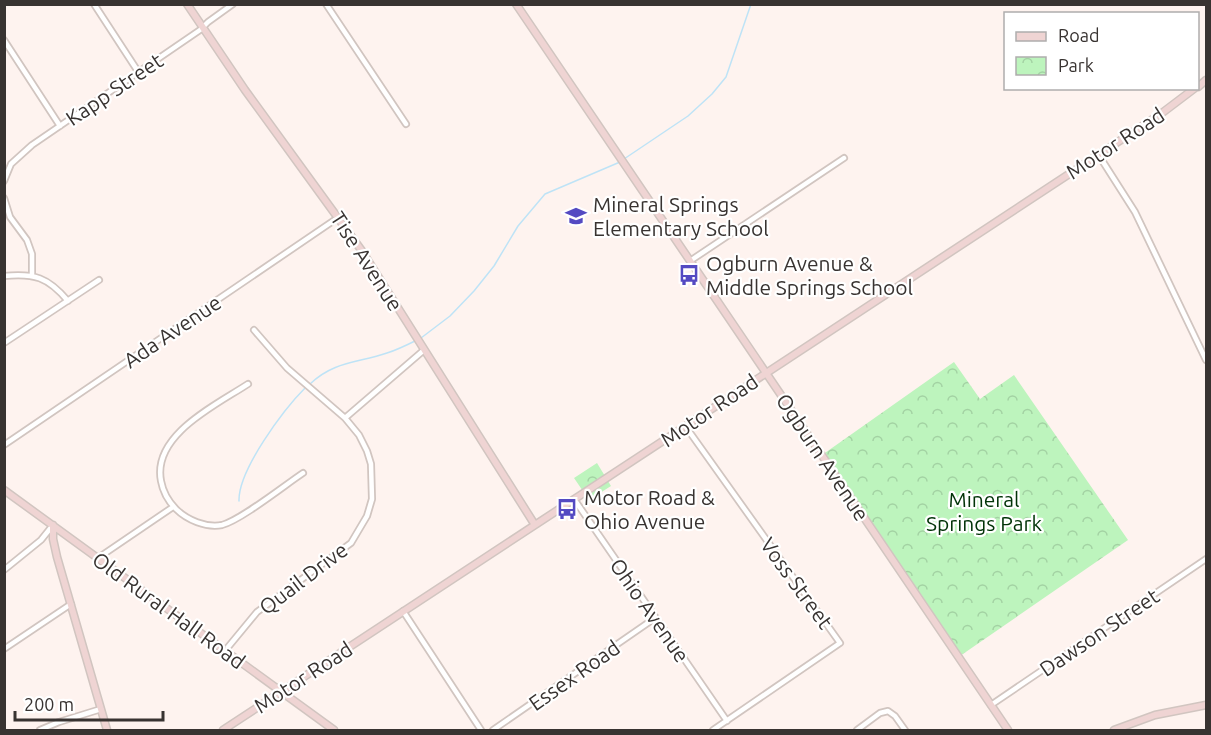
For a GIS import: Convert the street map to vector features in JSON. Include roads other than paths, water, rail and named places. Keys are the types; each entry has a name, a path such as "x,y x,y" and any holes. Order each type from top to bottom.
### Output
{"street":[{"path":"94,4 139,73"},
{"name":"Tise Avenue","path":"188,4 251,98 339,217 535,525"},
{"name":"Kapp Street","path":"4,181 10,164 32,145 139,73 233,4"},
{"path":"326,4 406,124"},
{"name":"Ogburn Avenue","path":"516,4 1008,730"},
{"path":"4,40 60,126"},
{"name":"Motor Road","path":"223,730 686,427 765,372 1193,90"},
{"path":"1098,154 1136,212 1206,360"},
{"path":"690,261 844,158"},
{"path":"4,160 10,164"},
{"path":"4,198 10,217 27,240 32,254 32,275"},
{"name":"Ada Avenue","path":"4,445 339,217"},
{"path":"4,276 32,275 60,291 68,301"},
{"path":"4,343 99,280"},
{"name":"Quail Drive","path":"224,651 257,612 344,549 355,538 370,507 373,476 364,443 345,418 286,368 254,330"},
{"path":"345,418 424,350"},
{"path":"248,384 192,422 170,441 163,456 160,471 164,493 173,507 183,515 202,524 222,525 240,516 303,472"},
{"name":"Voss Street","path":"686,427 840,643 712,730"},
{"name":"Old Rural Hall Road","path":"4,490 334,730"},
{"name":"Ohio Avenue","path":"574,499 727,721"},
{"path":"98,558 173,507"},
{"path":"4,570 41,540 53,525"},
{"path":"53,525 53,539 107,730"},
{"name":"Dawson Street","path":"991,705 1206,559"},
{"path":"4,649 71,604"},
{"path":"403,611 481,730"},
{"name":"Essex Road","path":"493,730 656,618"},
{"path":"1114,730 1155,715 1206,705"},
{"path":"40,730 101,709"},
{"path":"857,730 880,713 888,711 895,716 905,730"}],"waterway":[{"path":"624,159 688,116 712,94 726,77 751,4"},
{"path":"421,338 450,316 474,291 494,266 518,226 545,194 620,162"},
{"path":"310,384 319,376 337,367 391,352 417,340"},
{"path":"239,501 246,473 254,457 286,410 306,387"}],"place":[{"name":"Mineral Springs Elementary School","path":"576,216"},
{"name":"Ogburn Avenue & Middle Springs School","path":"689,275"},
{"name":"Motor Road & Ohio Avenue","path":"567,509"}],"park label":[{"name":"Mineral Springs Park","path":"984,511"}]}
